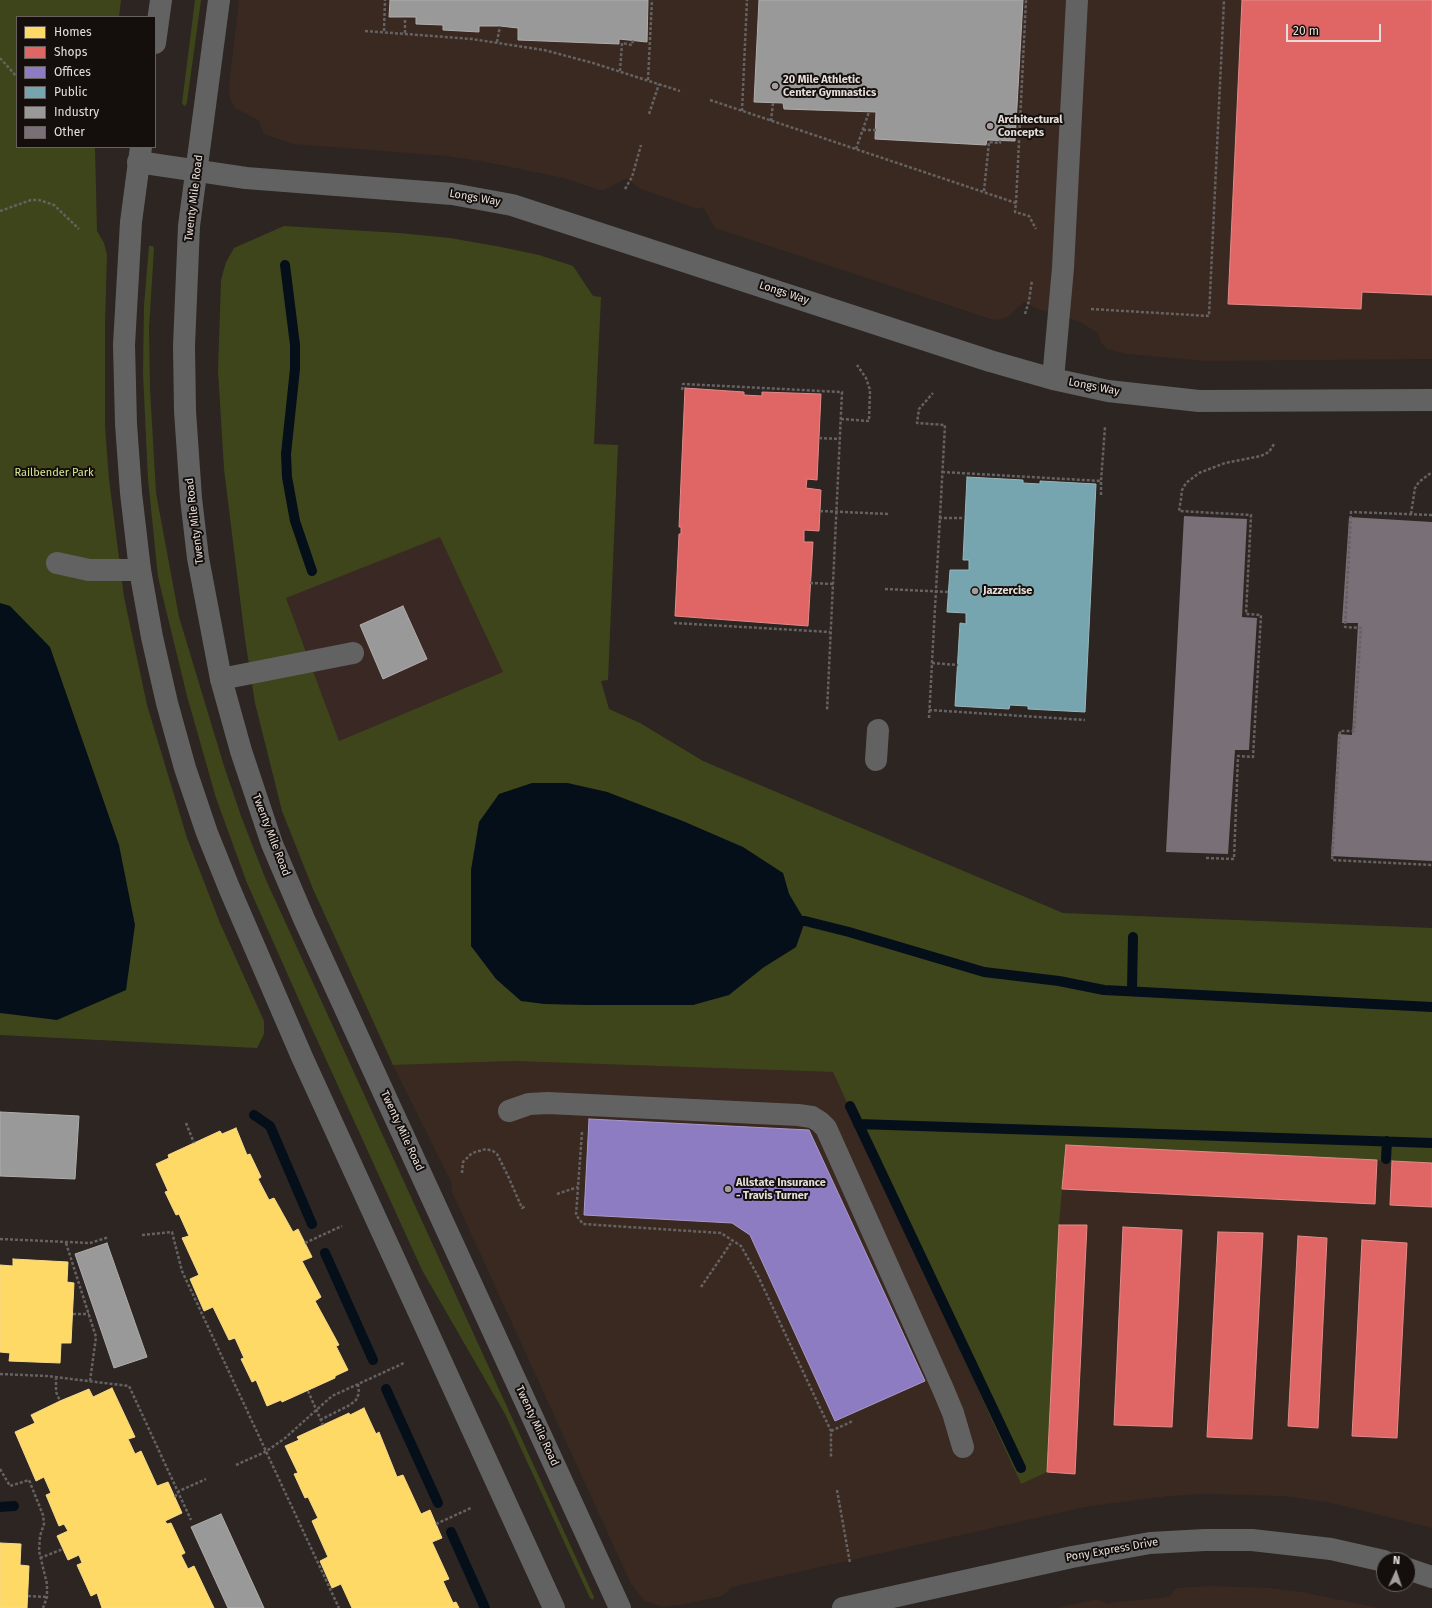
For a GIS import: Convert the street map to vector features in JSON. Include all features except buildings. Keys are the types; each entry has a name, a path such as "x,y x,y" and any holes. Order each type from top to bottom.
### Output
{"main road":[{"path":"156,36 161,0"},
{"name":"Twenty Mile Road","path":"219,0 189,226 184,346 185,411 191,498 198,558 221,679 241,751 278,858 620,1608"},
{"path":"140,154 131,222 124,345 126,424 131,493 140,570 152,637 167,703 185,768 207,833 302,1056 554,1608"}],"street":[{"path":"1053,379 1064,252 1077,0"},
{"name":"Longs Way","path":"140,154 196,172 246,178 452,194 512,205 990,361 1053,379 1134,394 1199,401 1432,400"},
{"path":"57,563 89,570 140,570"},
{"path":"221,679 353,654"},
{"path":"876,760 878,730"},
{"path":"509,1111 529,1104 548,1103 798,1115 812,1117 820,1122 826,1128 943,1389 953,1413 963,1447"},
{"name":"Pony Express Drive","path":"843,1608 1072,1556 1150,1543 1205,1540 1252,1540 1331,1550 1376,1559"},
{"path":"1416,1571 1432,1577"}],"path":[{"path":"384,32 385,0"},
{"path":"648,80 652,0"},
{"path":"742,111 748,0"},
{"path":"1026,0 1015,212 1029,216 1037,234"},
{"path":"1090,309 1209,316 1224,0"},
{"path":"404,33 405,17"},
{"path":"497,42 500,26"},
{"path":"365,30 497,42 544,50 620,71 680,92"},
{"path":"620,71 622,44 632,45 633,40"},
{"path":"0,58 16,76"},
{"path":"649,114 659,84"},
{"path":"710,100 1016,203"},
{"path":"771,121 773,103"},
{"path":"856,149 869,112"},
{"path":"863,130 876,130"},
{"path":"984,192 989,142 1000,143 1000,140"},
{"path":"625,188 632,177 641,146"},
{"path":"0,212 31,200 39,200 54,205 79,229"},
{"path":"1025,314 1029,301 1032,276"},
{"path":"841,419 869,421 870,390 866,378 857,365"},
{"path":"682,390 683,384 842,392 827,711"},
{"path":"929,718 945,425 917,423 919,409 933,393"},
{"path":"1101,495 1105,427"},
{"path":"819,438 840,439"},
{"path":"1206,858 1234,859 1238,756 1253,757 1261,615 1246,614 1251,515 1180,511 1180,499 1182,490 1186,484 1199,472 1225,463 1261,456 1269,452 1274,444"},
{"path":"942,472 1101,481"},
{"path":"1411,514 1415,488 1419,482 1432,472"},
{"path":"820,511 889,514"},
{"path":"1432,515 1352,512 1345,627 1361,628 1354,731 1340,731 1332,860 1432,865"},
{"path":"939,518 965,518"},
{"path":"810,583 833,584"},
{"path":"885,589 949,592"},
{"path":"674,623 830,632"},
{"path":"932,663 958,665"},
{"path":"929,710 1085,720"},
{"path":"584,1105 576,1215 583,1224 720,1233 741,1246 758,1276 831,1431 831,1457"},
{"path":"186,1123 194,1143"},
{"path":"462,1173 463,1162 472,1153 486,1149 493,1151 497,1154 506,1171 522,1208 526,1206"},
{"path":"557,1194 578,1187"},
{"path":"305,1243 342,1226"},
{"path":"142,1235 172,1232 179,1263 196,1296 265,1452 339,1608"},
{"path":"0,1239 90,1243 109,1237"},
{"path":"701,1287 733,1240"},
{"path":"66,1242 96,1337 96,1350 90,1381"},
{"path":"73,1314 89,1314"},
{"path":"236,1465 265,1452 284,1439 332,1396 404,1363"},
{"path":"0,1374 56,1377 129,1386 179,1491 191,1520"},
{"path":"56,1377 56,1392 60,1401"},
{"path":"320,1420 350,1406 356,1400 359,1393 358,1384"},
{"path":"308,1391 323,1425"},
{"path":"831,1431 853,1421"},
{"path":"0,1469 10,1486 29,1480 43,1515 44,1524 40,1536 39,1551 47,1584 47,1597 43,1608"},
{"path":"175,1497 179,1491 206,1479"},
{"path":"837,1490 850,1563"},
{"path":"436,1524 471,1508"},
{"path":"40,1558 63,1549"},
{"path":"28,1596 47,1597"}],"shaded area":[{"path":"239,0 1432,0 1432,359 1207,361 1127,354 1107,349 1101,343 1098,333 1078,321 1038,309 1024,302 1009,316 998,320 991,319 715,228 703,207 698,209 639,188 627,178 604,190 599,190 564,178 486,162 447,156 293,144 264,134 258,120 235,108 231,101 229,92 230,76"},
{"path":"440,536 503,672 339,741 286,598"},
{"path":"0,603 10,606 50,647 119,845 135,925 126,990 57,1020 0,1013"},
{"path":"532,783 567,783 607,792 685,822 743,847 783,873 789,894 805,921 796,947 764,967 729,995 693,1005 544,1004 521,1001 496,979 471,946 471,870 479,822 499,794"},
{"path":"513,1061 833,1072 1021,1484 1059,1225 1066,1145 1432,1163 1432,1528 1327,1502 1282,1496 1205,1494 1168,1496 1090,1506 732,1587 722,1596 685,1604 664,1607 645,1601 631,1584 452,1192 451,1182 393,1065"},
{"path":"1210,1586 1269,1588 1302,1592 1379,1608 1056,1608 1097,1599 1107,1604 1160,1598 1170,1596 1176,1588"}],"green space":[{"name":"Railbender Park","path":"0,0 121,0 119,16 16,16 16,148 95,148 97,231 104,243 107,255 105,323 105,426 109,479 124,597 147,705 187,838 220,923 264,1021 264,1034 257,1048 0,1035"},
{"path":"195,0 201,0 187,102 184,106 182,103"},
{"path":"284,226 399,233 450,238 539,255 573,266 593,296 601,297 594,444 618,445 608,680 601,681 609,709 640,723 703,761 1063,913 1432,928 1432,1163 1066,1145 1059,1225 1047,1472 1021,1484 833,1072 513,1061 393,1065 313,889 282,811 255,703 245,639 224,469 218,370 221,280 226,262 234,248","holes":["440,537 503,672 339,741 286,598","567,783 607,792 685,822 783,873 789,894 805,921 796,947 764,967 693,1005 544,1004 471,946 472,931"]},
{"path":"149,246 153,246 154,249 149,328 150,389 156,493 179,617 224,766 241,816 266,880 594,1597 593,1600 590,1598 505,1414 422,1270 247,883 216,798 187,696 158,577 148,479 143,374 144,306"}],"waterway":[{"path":"285,265 295,345 295,369 286,454 287,477 295,521 312,571"},
{"path":"791,921 805,921 849,932 984,972 1059,981 1104,990 1432,1007"},
{"path":"1132,991 1133,937"},
{"path":"850,1106 1021,1468"},
{"path":"254,1115 270,1126 312,1224"},
{"path":"858,1124 1432,1143"},
{"path":"1386,1159 1387,1141"},
{"path":"325,1253 373,1360"},
{"path":"386,1389 438,1503"},
{"path":"0,1507 14,1506"},
{"path":"451,1532 485,1608"}],"place":[{"name":"20 Mile Athletic Center Gymnastics","path":"775,86"},
{"name":"Architectural Concepts","path":"990,126"},
{"name":"Jazzercise","path":"975,591"},
{"name":"Allstate Insurance - Travis Turner","path":"728,1189"}]}
